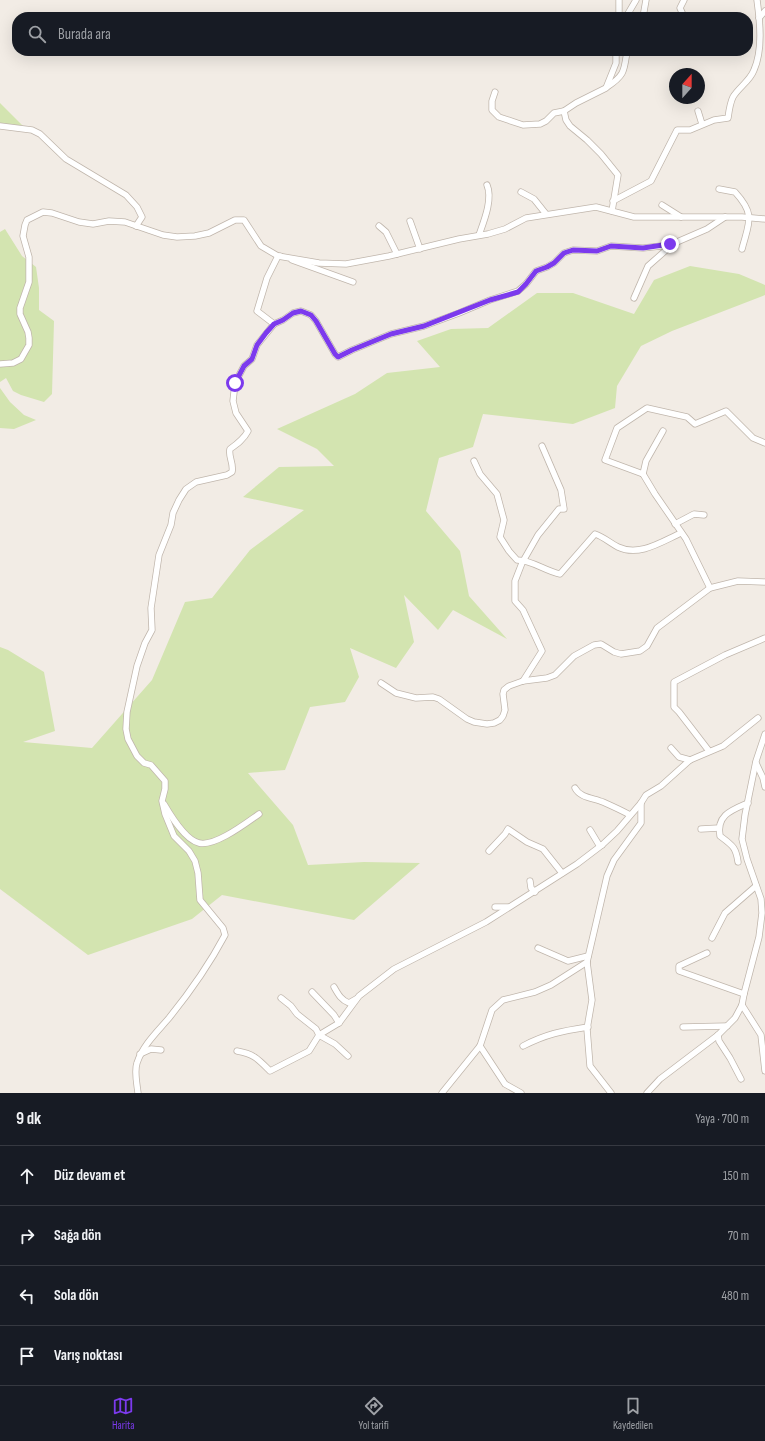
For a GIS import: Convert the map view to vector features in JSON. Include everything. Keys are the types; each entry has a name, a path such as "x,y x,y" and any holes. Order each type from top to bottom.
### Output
{"street":[{"path":"619,0 619,12"},
{"path":"629,12 636,0"},
{"path":"644,12 646,0"},
{"path":"682,12 680,8 684,0"},
{"path":"613,201 651,181 676,130 690,130 714,120 728,118 733,97 745,84 754,70 759,50 759,18 757,0"},
{"path":"759,18 765,11"},
{"path":"606,88 616,63 616,56"},
{"path":"495,92 492,101 492,110 499,117 523,125 540,124 546,121 554,113 564,111 576,103 606,88 619,79 624,71 626,56"},
{"path":"564,111 566,120 570,126 601,154 618,175 612,211"},
{"path":"698,111 702,124"},
{"path":"0,126 32,130 40,134 66,159 126,195 142,217 136,226"},
{"path":"479,235 487,209 489,190 487,185"},
{"path":"719,189 735,192 748,210 750,218 742,249"},
{"path":"521,192 534,199 546,214"},
{"path":"662,205 681,217"},
{"path":"278,256 319,263 346,264 420,249 505,229 526,218 596,207 634,218 724,217 765,219"},
{"path":"0,364 13,363 21,359 29,345 30,338 20,314 20,308 28,282 28,257 23,236 27,220 43,212 52,213 79,222 93,224 109,221 125,222 163,235 195,236 209,233 235,220 244,220 261,246 278,256 353,282"},
{"path":"138,1093 136,1065 140,1054 200,977 214,956 225,935 223,928 200,900 198,873 195,861 189,851 174,836 165,814 162,801 165,781 151,765 144,763 137,756 128,740 126,729 127,712 137,666 145,643 152,630 151,608 158,555 171,525 173,513 186,489 196,482 227,475 232,472 233,466 229,454 230,449 237,444 248,431 236,413 233,401 235,383 244,366 252,359 257,345 274,324 293,313 301,311 311,315 316,321 338,357 391,334 424,326 490,300 518,292 536,271 554,263 564,253 573,250 597,251 611,246 643,248 657,247 670,244 707,229 724,217"},
{"path":"410,221 420,249"},
{"path":"379,226 386,232 397,254"},
{"path":"634,298 648,266 677,241"},
{"path":"274,324 257,311 267,278 278,256"},
{"path":"710,588 686,540 680,533 643,474 605,460 617,428 647,408 687,417 694,424 726,411 753,438 765,443"},
{"path":"643,474 646,461 663,431"},
{"path":"523,681 542,651 523,610 515,601 515,581 522,563 538,535 559,509 564,509 561,490 542,446"},
{"path":"474,461 480,474 497,494 504,520 500,537 509,551 517,560 525,560 554,573 560,574 577,552 595,534 618,547 632,551 642,550 680,533"},
{"path":"675,524 694,514 704,515"},
{"path":"381,683 396,693 416,698 433,697 439,699 467,719 487,724 494,723 500,720 503,716 505,710 503,694 504,690 509,686 523,681 547,678 555,675 574,656 594,645 601,644 614,652 621,654 640,651 647,646 657,628 710,588 738,581 765,582"},
{"path":"709,751 674,707 674,682 725,655 765,638"},
{"path":"334,987 340,997 349,1002 360,996 394,969 486,922 535,892 602,845 617,831 646,795 661,786 690,760 723,746 758,718"},
{"path":"647,1093 660,1079 718,1035 735,1018 742,1005 762,922 763,899 756,886 742,839 745,815 756,763 765,734"},
{"path":"671,748 680,757 690,760"},
{"path":"756,763 763,778 765,787"},
{"path":"575,788 577,792 583,796 603,801 630,814"},
{"path":"162,801 174,820 187,836 198,843 208,843 221,838 259,814"},
{"path":"611,1093 590,1066 588,1027 592,1000 587,959 607,876 614,860 641,823 641,803"},
{"path":"738,862 736,852 731,844 720,836 719,828 724,816 748,803"},
{"path":"701,829 719,828"},
{"path":"489,852 508,829 527,842 543,849 562,873"},
{"path":"590,830 599,845 602,845"},
{"path":"530,882 531,888 535,892"},
{"path":"712,938 725,913 756,886"},
{"path":"494,907 510,907"},
{"path":"538,948 568,961 587,959"},
{"path":"707,953 679,966 679,971 744,994"},
{"path":"442,1093 480,1046 492,1010 503,1000 535,992 551,985 587,959"},
{"path":"312,992 334,1015 339,1023"},
{"path":"237,1051 249,1053 257,1058 270,1071 309,1051 319,1035 339,1023 360,996"},
{"path":"281,998 291,1006 297,1014 316,1029 319,1035 335,1044 348,1056"},
{"path":"742,1005 761,1035 765,1071"},
{"path":"683,1027 727,1026"},
{"path":"523,1046 541,1037 563,1030 588,1027"},
{"path":"718,1035 719,1042 730,1058 741,1080"},
{"path":"480,1046 505,1084 521,1093"},
{"path":"140,1054 152,1049 161,1050"}],"green space":[{"path":"0,103 26,129 0,126"},
{"path":"5,229 22,256 36,267 39,288 39,310 54,321 52,394 44,402 13,391 6,378 0,382 0,232"},
{"path":"690,266 739,274 765,285 765,295 672,331 641,346 617,386 615,408 573,424 483,414 473,447 439,458 426,511 460,551 469,596 507,639 453,610 438,630 404,595 414,642 396,668 350,648 359,677 345,702 310,707 285,770 248,773 293,825 308,865 364,862 420,863 354,920 222,895 192,919 88,955 0,889 0,647 8,650 44,672 55,731 23,742 92,748 152,680 185,602 212,598 250,550 304,510 243,497 279,467 334,466 317,449 277,429 355,394 387,373 440,367 417,341 451,329 488,328 537,293 573,293 634,314 654,280"},
{"path":"0,388 10,402 24,415 36,420 14,429 0,428"}],"route":[{"path":"235,383 244,366 252,359 257,345 266,333 274,324 293,313 301,311 311,315 338,357 391,334 424,326 490,300 518,292 536,271 554,263 564,253 573,250 592,252 611,246 643,248 670,244"}]}
